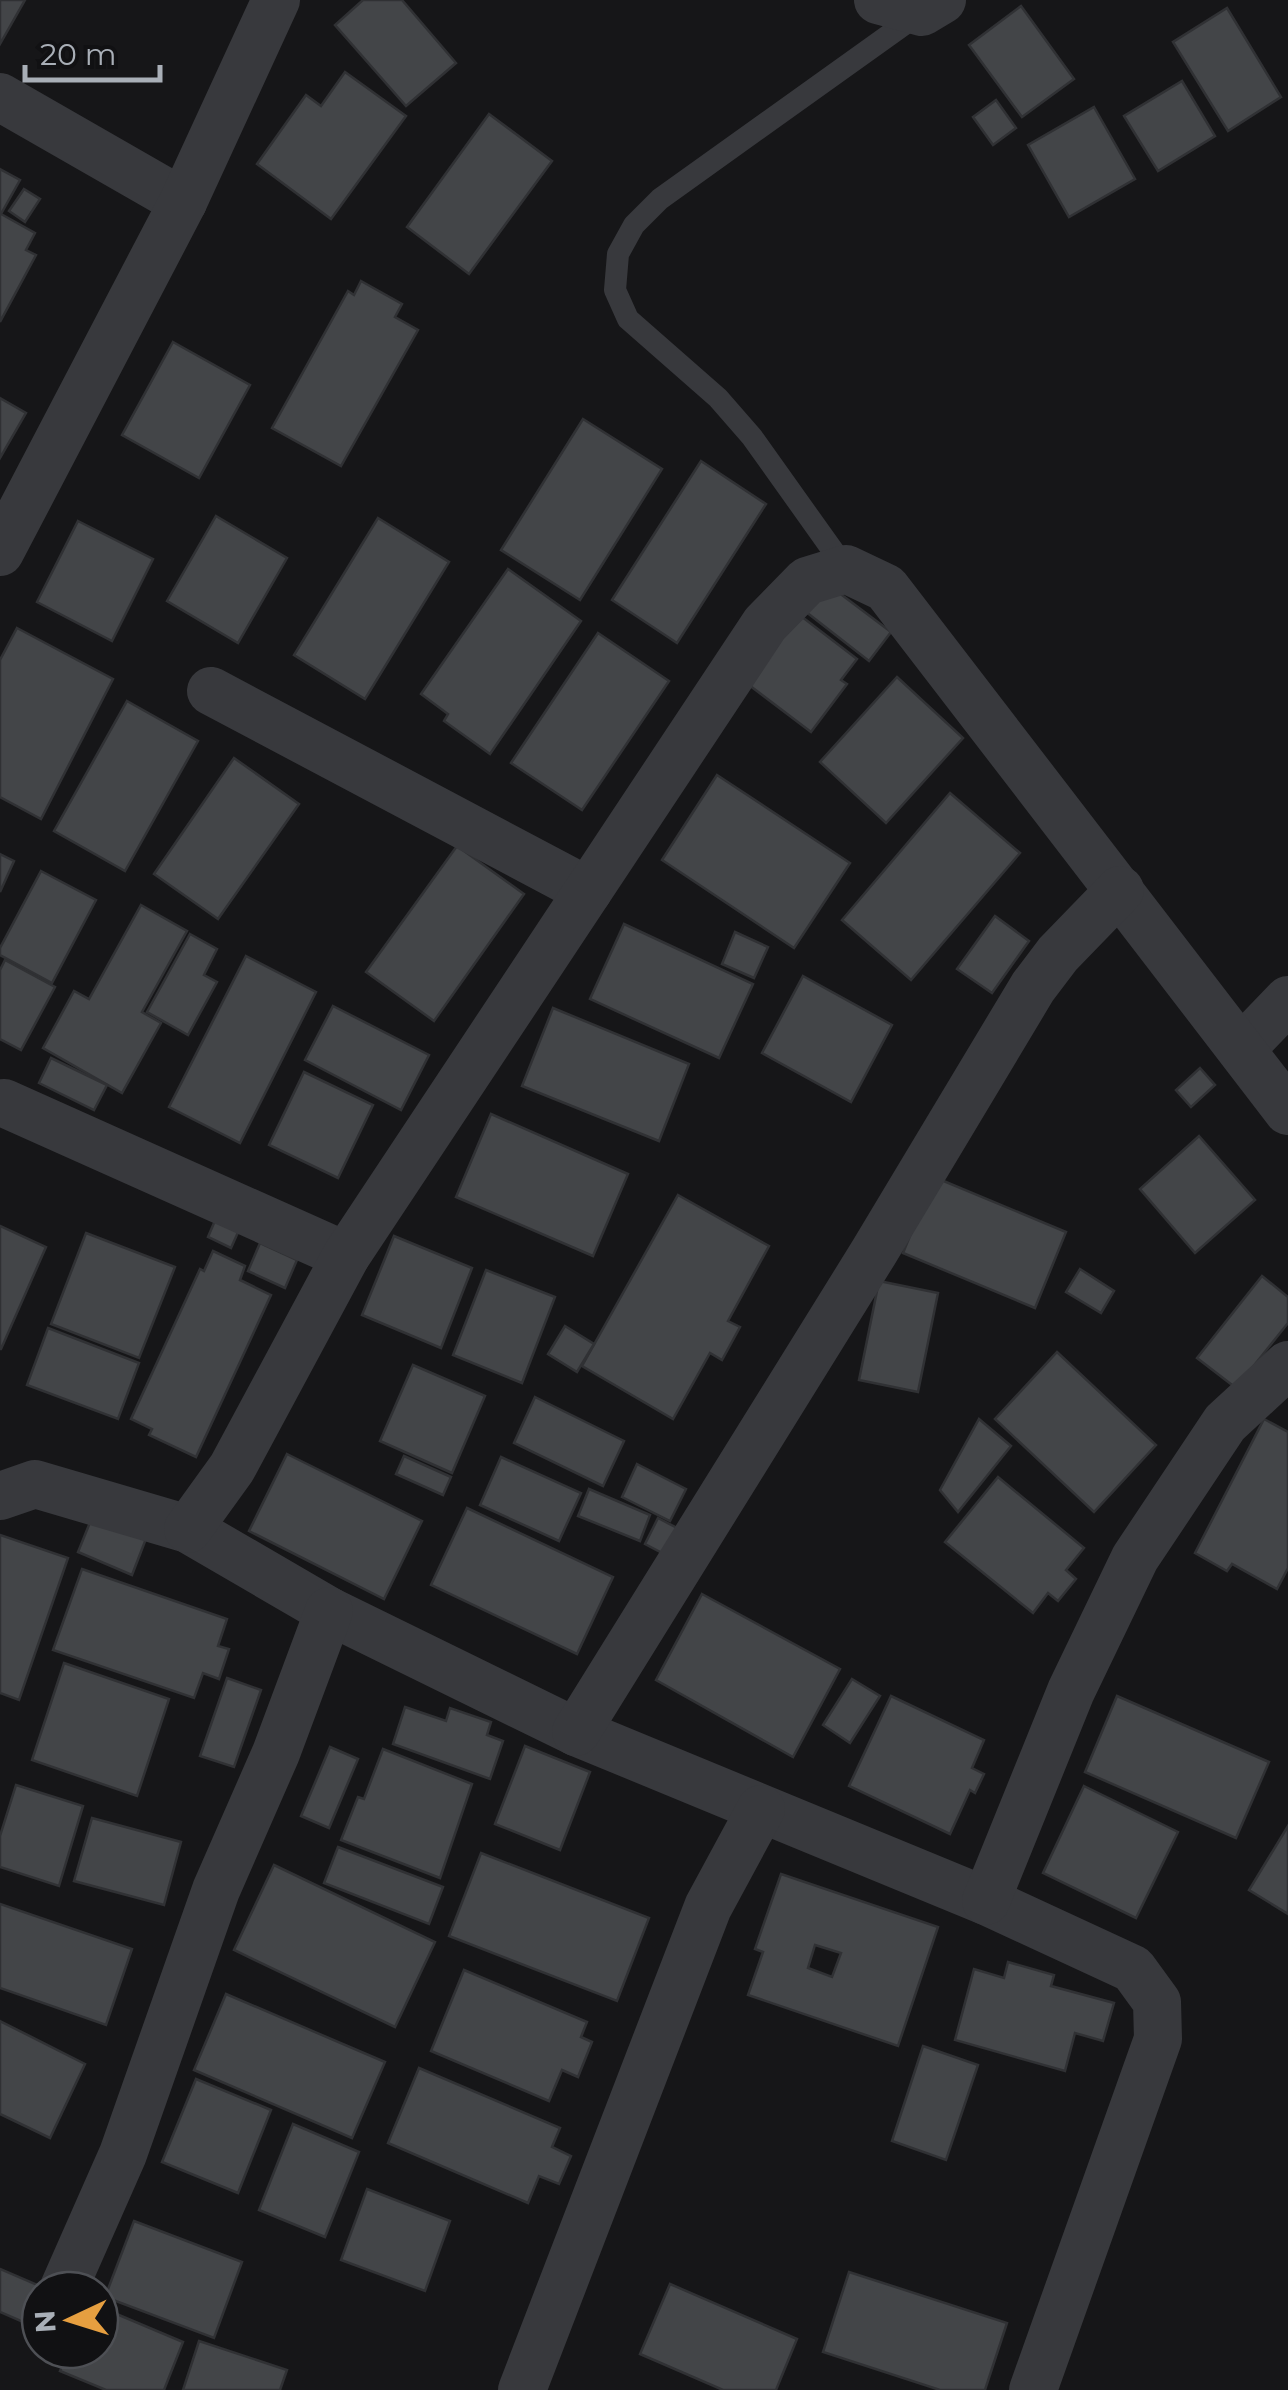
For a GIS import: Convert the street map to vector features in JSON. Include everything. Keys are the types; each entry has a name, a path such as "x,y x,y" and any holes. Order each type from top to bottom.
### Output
{"street":[{"path":"0,552 183,202 276,0"},
{"path":"0,97 183,202"},
{"path":"188,1529 232,1468 346,1256 765,624 806,581 846,569 886,588 1288,1111"},
{"path":"211,691 588,892"},
{"path":"576,1732 874,1252 1033,987 1058,954 1120,890"},
{"path":"1242,1048 1288,1000"},
{"path":"4,1103 346,1256"},
{"path":"986,1901 1072,1691 1135,1558 1225,1423 1288,1365"},
{"path":"0,1496 35,1484 188,1529 329,1612 576,1732 986,1901 1133,1969 1156,2002 1158,2038 1033,2390"},
{"path":"72,2270 124,2154 216,1890 276,1753 329,1612"},
{"path":"522,2390 708,1906 761,1809"}],"lane":[{"path":"846,569 752,437 718,398 628,319 615,290 618,254 634,225 660,199 914,4"}],"building":[{"path":"0,0 25,0 0,44"},
{"path":"363,0 402,0 456,63 406,106 335,25"},
{"path":"1021,6 1074,79 1022,117 969,45"},
{"path":"1227,8 1281,97 1228,131 1173,42"},
{"path":"345,72 406,116 331,219 257,164 306,95 321,106"},
{"path":"1182,81 1215,136 1158,171 1124,116"},
{"path":"996,100 1016,128 993,145 973,117"},
{"path":"1094,107 1135,179 1069,217 1028,145"},
{"path":"489,114 552,161 469,274 407,227"},
{"path":"0,169 20,180 1,214 35,233 26,250 36,255 0,322"},
{"path":"24,189 40,199 25,222 9,211"},
{"path":"361,281 402,304 395,317 418,330 341,466 272,428 348,291 354,295"},
{"path":"173,342 250,385 199,478 122,435"},
{"path":"0,398 26,413 0,458"},
{"path":"583,419 662,469 580,600 501,550"},
{"path":"701,461 766,504 677,643 612,600"},
{"path":"216,516 287,558 238,643 167,601"},
{"path":"378,518 449,562 365,699 294,655"},
{"path":"78,521 153,559 112,641 37,602"},
{"path":"508,569 581,621 490,754 444,721 448,714 421,694"},
{"path":"822,580 891,632 869,661 801,608"},
{"path":"797,613 857,659 841,680 847,684 811,732 745,682"},
{"path":"17,628 113,679 41,819 0,797 0,660"},
{"path":"598,633 669,681 582,810 511,763"},
{"path":"897,677 963,738 886,823 820,762"},
{"path":"127,701 198,741 125,871 54,831"},
{"path":"234,758 299,804 218,919 154,874"},
{"path":"717,775 850,863 794,948 662,860"},
{"path":"950,793 1020,853 911,980 842,920"},
{"path":"457,846 524,894 434,1021 366,972"},
{"path":"0,854 14,861 0,892"},
{"path":"41,871 96,900 52,983 0,955 0,948"},
{"path":"141,905 187,931 142,1012 161,1023 122,1093 43,1048 74,991 89,999"},
{"path":"995,916 1029,941 992,993 957,969"},
{"path":"624,924 753,984 719,1058 590,999"},
{"path":"735,932 768,947 754,978 722,964"},
{"path":"190,934 217,949 204,975 217,982 188,1035 147,1012"},
{"path":"246,956 316,992 240,1143 169,1107"},
{"path":"5,960 55,987 21,1050 0,1039 0,970"},
{"path":"803,976 892,1025 851,1102 762,1053"},
{"path":"333,1006 429,1055 401,1110 305,1060"},
{"path":"553,1008 689,1064 659,1141 522,1086"},
{"path":"51,1058 107,1085 94,1110 39,1083"},
{"path":"1200,1068 1215,1085 1191,1107 1176,1090"},
{"path":"304,1072 373,1105 338,1178 269,1145"},
{"path":"491,1114 628,1174 593,1256 456,1197"},
{"path":"1199,1136 1255,1200 1195,1253 1140,1189"},
{"path":"934,1177 1066,1232 1035,1308 903,1253"},
{"path":"678,1195 769,1246 728,1321 740,1327 722,1360 710,1353 673,1419 582,1366"},
{"path":"220,1209 244,1219 231,1248 208,1237"},
{"path":"0,1226 46,1247 1,1349 0,1349"},
{"path":"86,1233 175,1267 139,1358 51,1324"},
{"path":"394,1236 472,1268 441,1348 362,1315"},
{"path":"260,1243 297,1260 285,1288 248,1271"},
{"path":"213,1251 245,1266 240,1280 271,1295 196,1457 149,1435 152,1429 131,1419 200,1269 204,1271"},
{"path":"1080,1269 1114,1291 1101,1313 1066,1292"},
{"path":"486,1270 555,1297 522,1383 453,1355"},
{"path":"1262,1276 1288,1297 1288,1323 1236,1388 1197,1358"},
{"path":"879,1281 938,1293 918,1392 859,1380"},
{"path":"565,1326 594,1344 577,1372 548,1354"},
{"path":"48,1328 139,1363 118,1419 27,1385"},
{"path":"1057,1352 1156,1445 1094,1512 995,1419"},
{"path":"413,1365 485,1396 452,1473 380,1441"},
{"path":"535,1397 624,1441 603,1486 514,1443"},
{"path":"979,1419 1011,1446 958,1512 940,1490"},
{"path":"1264,1419 1288,1432 1288,1568 1277,1589 1232,1564 1227,1571 1195,1553"},
{"path":"287,1454 422,1521 384,1599 249,1531"},
{"path":"404,1456 451,1477 443,1495 396,1474"},
{"path":"501,1457 581,1493 559,1541 480,1505"},
{"path":"637,1464 686,1489 670,1521 622,1497"},
{"path":"998,1477 1084,1548 1066,1570 1076,1579 1058,1601 1048,1593 1033,1613 945,1542"},
{"path":"589,1489 650,1515 640,1541 578,1516"},
{"path":"467,1508 613,1577 577,1654 431,1585"},
{"path":"95,1510 149,1531 132,1575 78,1552"},
{"path":"658,1518 679,1529 666,1555 645,1544"},
{"path":"0,1535 68,1558 19,1700 0,1693"},
{"path":"82,1569 227,1619 218,1646 229,1649 219,1679 203,1673 194,1698 53,1650"},
{"path":"702,1594 840,1669 793,1757 656,1680"},
{"path":"64,1663 169,1699 137,1796 32,1760"},
{"path":"227,1678 261,1690 234,1767 200,1756"},
{"path":"852,1679 880,1696 850,1743 823,1725"},
{"path":"891,1696 984,1740 972,1768 984,1774 975,1793 970,1790 950,1834 849,1786"},
{"path":"1117,1696 1269,1762 1236,1838 1085,1772"},
{"path":"405,1707 446,1721 450,1708 491,1722 487,1735 503,1741 490,1779 393,1744"},
{"path":"525,1746 590,1772 560,1850 495,1824"},
{"path":"330,1747 358,1759 329,1828 301,1816"},
{"path":"383,1749 472,1784 440,1878 341,1840 358,1797 364,1799"},
{"path":"16,1785 83,1806 59,1886 0,1867 0,1836"},
{"path":"1084,1786 1178,1832 1136,1918 1043,1873"},
{"path":"92,1818 181,1842 164,1905 74,1881"},
{"path":"1288,1826 1288,1914 1249,1890"},
{"path":"338,1847 443,1887 429,1924 324,1883"},
{"path":"481,1853 649,1918 617,2001 449,1936"},
{"path":"274,1865 435,1942 395,2027 234,1950"},
{"path":"781,1874 938,1927 898,2046 748,1995 763,1952 755,1949","holes":["815,1945 841,1953 832,1977 808,1968"]},
{"path":"0,1904 132,1949 106,2025 0,1988"},
{"path":"1008,1962 1054,1975 1051,1986 1114,2003 1103,2041 1075,2033 1065,2071 955,2040 974,1969 1004,1978"},
{"path":"464,1970 587,2022 581,2037 592,2042 578,2077 562,2070 549,2101 431,2051"},
{"path":"226,1994 385,2062 352,2138 194,2070"},
{"path":"0,2021 85,2064 50,2138 0,2114"},
{"path":"923,2046 978,2065 946,2160 892,2141"},
{"path":"419,2068 560,2128 552,2147 571,2156 559,2184 539,2176 528,2203 388,2143"},
{"path":"196,2079 271,2110 238,2193 162,2162"},
{"path":"293,2124 359,2152 325,2237 259,2210"},
{"path":"367,2189 450,2221 425,2291 341,2260"},
{"path":"134,2221 242,2262 214,2338 120,2303 120,2270 115,2270"},
{"path":"0,2269 20,2278 20,2321 0,2312"},
{"path":"849,2272 1007,2323 985,2390 940,2390 823,2352"},
{"path":"670,2284 797,2339 776,2390 723,2390 640,2354"},
{"path":"120,2315 183,2342 164,2390 106,2390 60,2371 120,2370"},
{"path":"199,2341 287,2370 280,2390 183,2390"}]}
